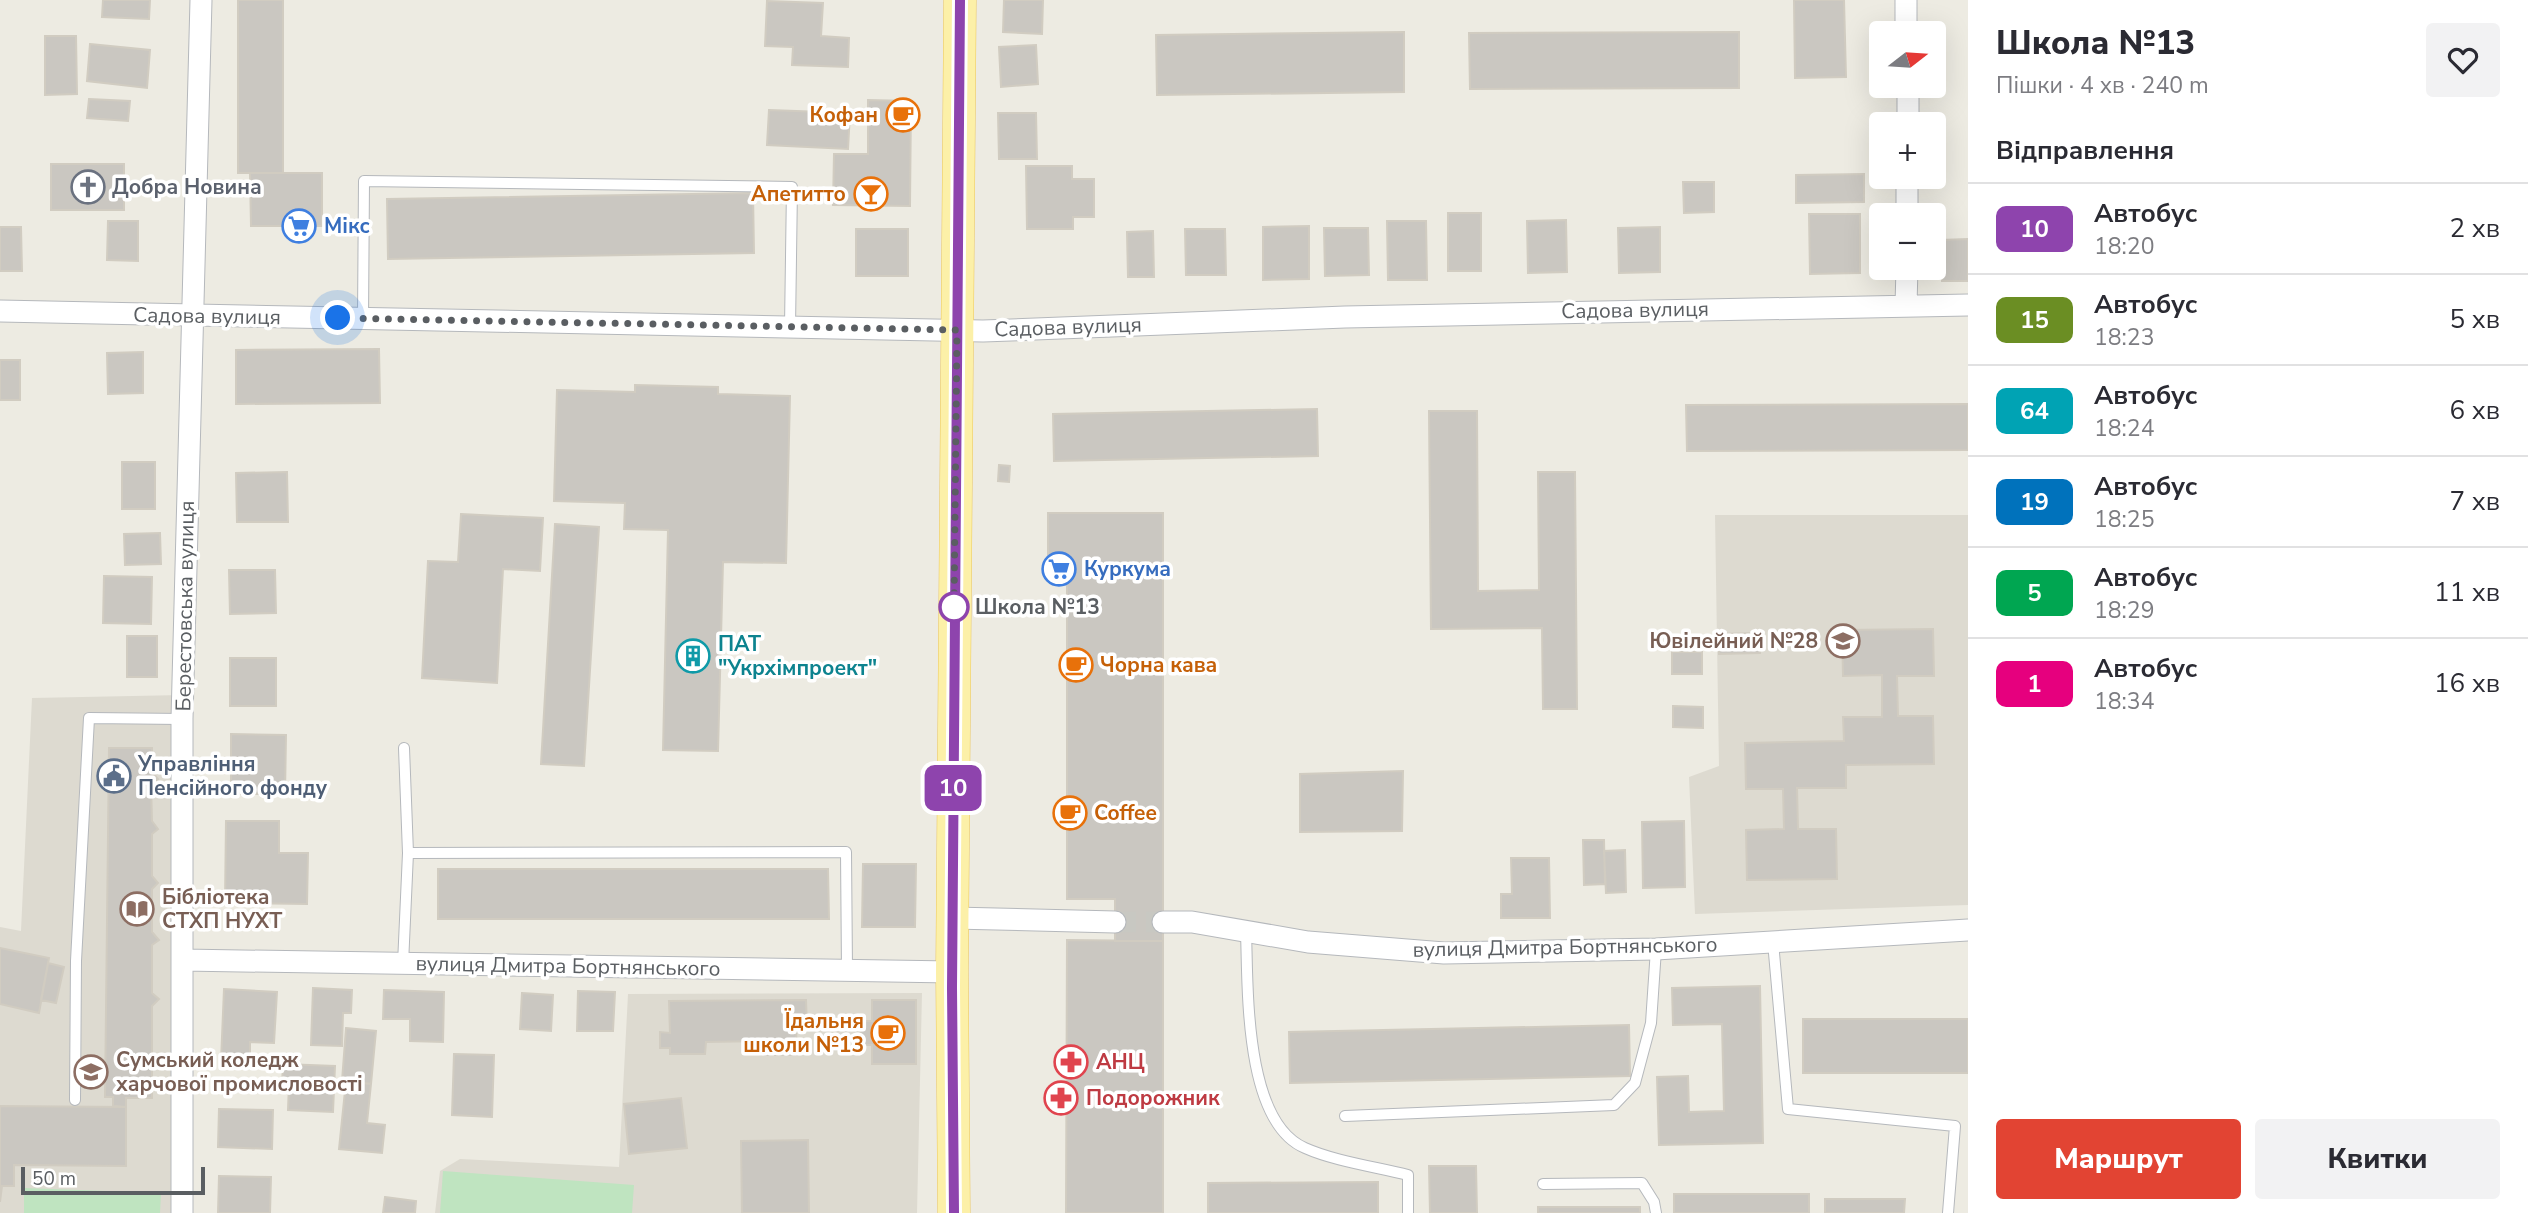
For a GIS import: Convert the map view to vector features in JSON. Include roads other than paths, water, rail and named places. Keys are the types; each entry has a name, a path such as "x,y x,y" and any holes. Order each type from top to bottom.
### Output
{"main road":[{"path":"954,1213 952,972 960,0"}],"street":[{"name":"Берестовська вулиця","path":"181,1213 182,719 201,0"},
{"path":"1906,0 1906,21"},
{"path":"1906,304 1907,280"},
{"name":"Садова вулиця","path":"0,311 957,330 1345,317 1906,304 1968,305"},
{"path":"953,918 1115,922"},
{"name":"вулиця Дмитра Бортнянського","path":"1163,922 1192,922 1308,942 1444,953 1656,949 1968,930"},
{"name":"вулиця Дмитра Бортнянського","path":"183,960 952,972"}],"lane":[{"path":"363,318 364,181 792,187 790,327"},
{"path":"75,1100 76,961 89,719 182,719"},
{"path":"403,964 408,853 404,748"},
{"path":"408,853 846,852 847,970"},
{"path":"1246,931 1256,1069 1271,1118 1303,1148 1408,1175 1408,1213"},
{"path":"1773,942 1788,1109 1955,1126 1948,1213"},
{"path":"1345,1116 1614,1105 1635,1083 1651,1023 1656,949"},
{"path":"1543,1184 1642,1184 1654,1202 1656,1213"}],"tunnel":[{"path":"1115,922 1163,922"}],"place":[{"name":"Кофан","path":"903,115"},
{"name":"Добра Новина","path":"88,187"},
{"name":"Апетитто","path":"871,194"},
{"name":"Мікс","path":"299,226"},
{"name":"Куркума","path":"1059,569"},
{"name":"Школа №13","path":"954,607"},
{"name":"Ювілейний №28","path":"1843,641"},
{"name":"ПАТ \"Укрхімпроект\"","path":"693,656"},
{"name":"Чорна кава","path":"1076,665"},
{"name":"Управління Пенсійного фонду","path":"114,776"},
{"name":"Coffee","path":"1070,813"},
{"name":"Бібліотека СТХП НУХТ","path":"137,909"},
{"name":"Їдальня школи №13","path":"888,1033"},
{"name":"АНЦ","path":"1071,1062"},
{"name":"Сумський коледж харчової промисловості","path":"91,1072"},
{"name":"Подорожник","path":"1061,1098"}]}
